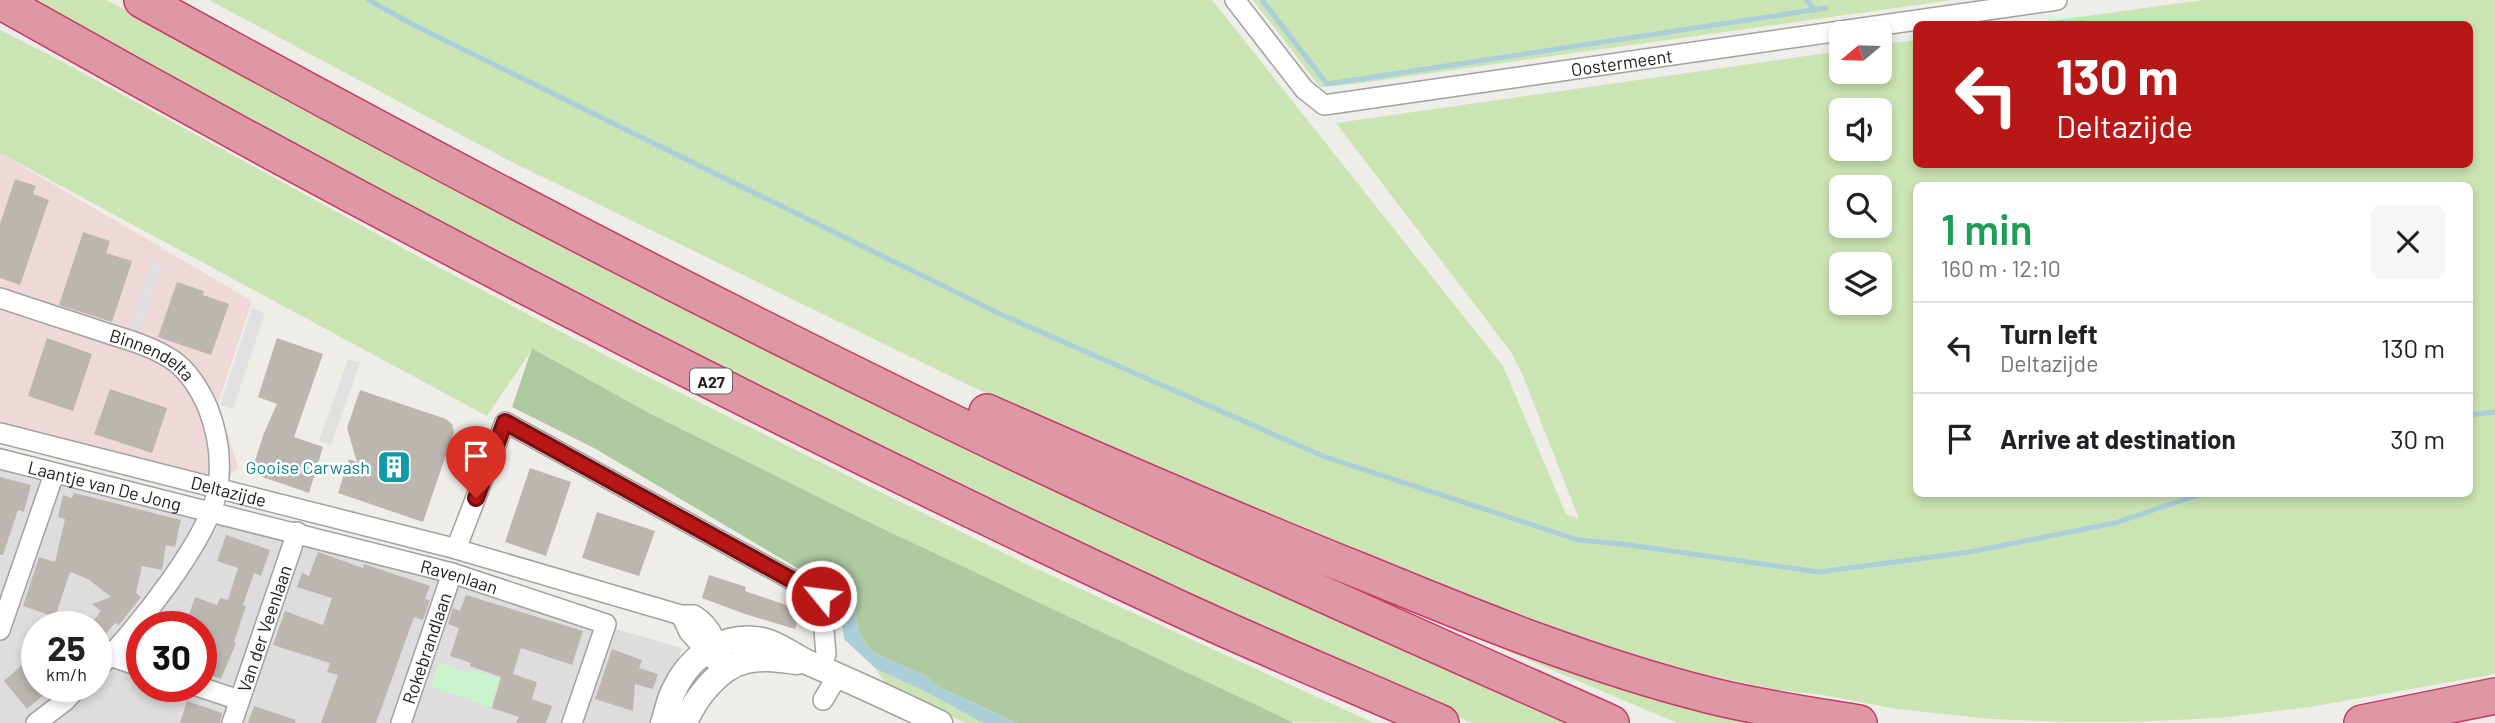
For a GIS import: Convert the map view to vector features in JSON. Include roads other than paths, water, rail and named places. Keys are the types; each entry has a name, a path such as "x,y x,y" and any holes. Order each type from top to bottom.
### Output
{"highway":[{"path":"142,0 283,78 656,274 917,405 1226,551 1611,723"},
{"name":"A27","path":"0,1 208,119 638,344 900,475 1177,608 1441,723"},
{"path":"656,274 689,276 958,400 1216,513 1514,634 1620,670 1712,696 1858,723"},
{"path":"2362,723 2495,696"}],"street":[{"name":"Oostermeent","path":"1235,0 1304,89 1324,105 2057,0"},
{"name":"Binnendelta","path":"0,298 144,345 176,362 201,393 217,430 218,488 200,533 166,587 112,652"},
{"path":"456,549 505,422 821,596 826,654 823,700"},
{"name":"Deltazijde","path":"0,433 456,549 681,615 694,615 699,618 726,671"},
{"name":"Laantje van De Jong","path":"0,459 210,511"},
{"path":"0,630 54,474"},
{"name":"Ravenlaan","path":"210,511 452,573 606,624 572,723"},
{"name":"Van der Veenlaan","path":"232,723 297,532"},
{"name":"Rokebrandlaan","path":"401,723 452,573"},
{"path":"663,723 673,691 687,668 712,648 734,638 751,638 769,642 940,723"},
{"path":"685,723 696,701 726,671 746,661 767,659 823,668"},
{"path":"217,693 239,700"},
{"path":"36,723 64,702"},
{"path":"58,723 65,702"}],"water":[{"path":"838,592 854,604 858,629 874,653 924,675 941,688 1017,723 983,723 876,669 844,639"}],"waterway":[{"path":"369,0 412,24 998,313 1323,456 1578,540 1819,572 1970,552 2115,523 2192,497"},
{"path":"1262,0 1327,84 1826,8"},
{"path":"1807,0 1814,10"},
{"path":"2473,415 2495,412"}],"place":[{"name":"Gooise Carwash","path":"394,467"}]}
